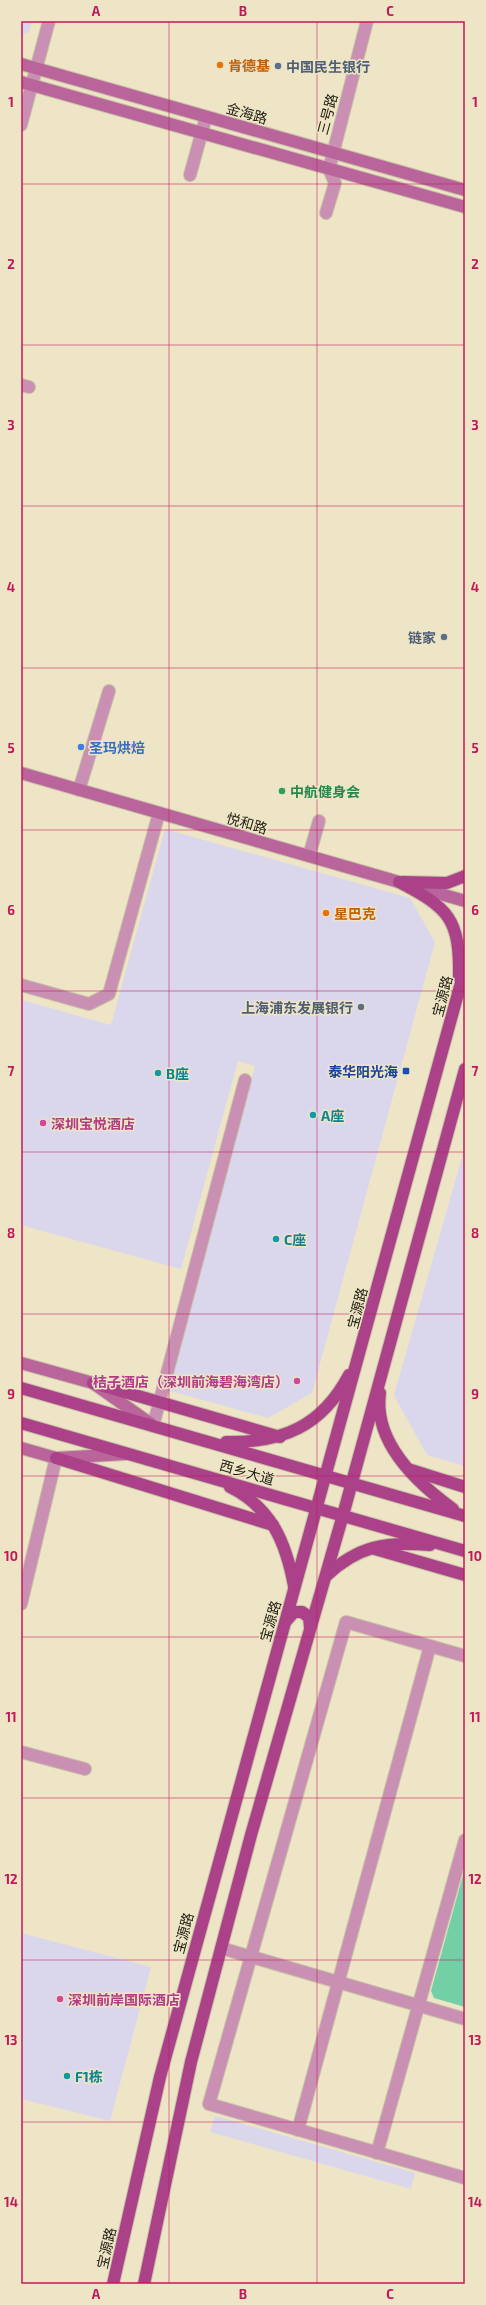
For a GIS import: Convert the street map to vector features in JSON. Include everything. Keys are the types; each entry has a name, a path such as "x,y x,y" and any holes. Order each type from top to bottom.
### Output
{"main road":[{"path":"399,882 431,884 447,883 465,876"},
{"path":"399,882 439,905 448,916 457,944 459,992"},
{"name":"宝源路","path":"113,2284 160,2076 465,968"},
{"path":"144,2284 191,2062 221,1948 352,1483 384,1361 465,1069"},
{"path":"211,1442 241,1442 280,1436 313,1421 327,1407 342,1388 359,1356"},
{"path":"384,1361 379,1396 381,1415 395,1454 408,1469 442,1501 464,1515"},
{"path":"93,1383 280,1436"},
{"name":"西乡大道","path":"21,1388 464,1515"},
{"name":"西乡大道","path":"21,1423 462,1550"},
{"path":"56,1458 273,1525"},
{"path":"408,1469 465,1487"},
{"path":"209,1476 238,1491 253,1502 273,1525 283,1542 295,1588"},
{"path":"325,1577 346,1559 370,1547 402,1544 462,1550"},
{"path":"370,1547 465,1575"},
{"path":"286,1621 294,1612 302,1612 309,1617 310,1628"}],"street":[{"path":"21,125 26,83 36,68 49,21"},
{"name":"三号路","path":"329,169 367,21"},
{"name":"金海路","path":"21,64 206,118 465,190"},
{"path":"26,83 465,207"},
{"path":"190,175 206,118"},
{"path":"326,213 335,183 329,169"},
{"path":"79,790 108,691"},
{"name":"悦和路","path":"21,773 465,901"},
{"path":"21,985 89,1004 109,994 159,813"},
{"path":"309,856 319,822"},
{"path":"21,1363 93,1383 153,1426 245,1080"},
{"path":"21,1448 56,1458 130,1454"},
{"path":"21,1604 56,1458"},
{"path":"465,1656 346,1622 209,2104 465,2178"},
{"path":"298,2130 430,1646"},
{"path":"21,1752 86,1769"},
{"path":"377,2153 465,1840"},
{"path":"221,1948 465,2019"}],"shaded area":[{"path":"21,21 32,21 29,32 21,35"},
{"path":"165,829 410,898 435,942 312,1393 268,1418 167,1390 255,1066 238,1061 181,1269 21,1225 21,1000 111,1025"},
{"path":"465,1147 465,1466 427,1455 394,1395"},
{"path":"21,1933 151,1967 110,2121 21,2099"},
{"path":"215,2116 415,2173 411,2189 210,2132"}],"green space":[{"path":"465,1868 465,2007 434,1998 431,1991"}],"place":[{"name":"肯德基","path":"220,65"},
{"name":"中国民生银行","path":"278,66"},
{"name":"链家","path":"444,637"},
{"name":"圣玛烘焙","path":"81,747"},
{"name":"中航健身会","path":"282,791"},
{"name":"星巴克","path":"326,913"},
{"name":"上海浦东发展银行","path":"361,1007"},
{"name":"泰华阳光海","path":"406,1071"},
{"name":"B座","path":"158,1073"},
{"name":"A座","path":"313,1115"},
{"name":"深圳宝悦酒店","path":"43,1123"},
{"name":"C座","path":"276,1239"},
{"name":"桔子酒店（深圳前海碧海湾店）","path":"297,1381"},
{"name":"深圳前岸国际酒店","path":"60,1999"},
{"name":"F1栋","path":"67,2076"}]}
